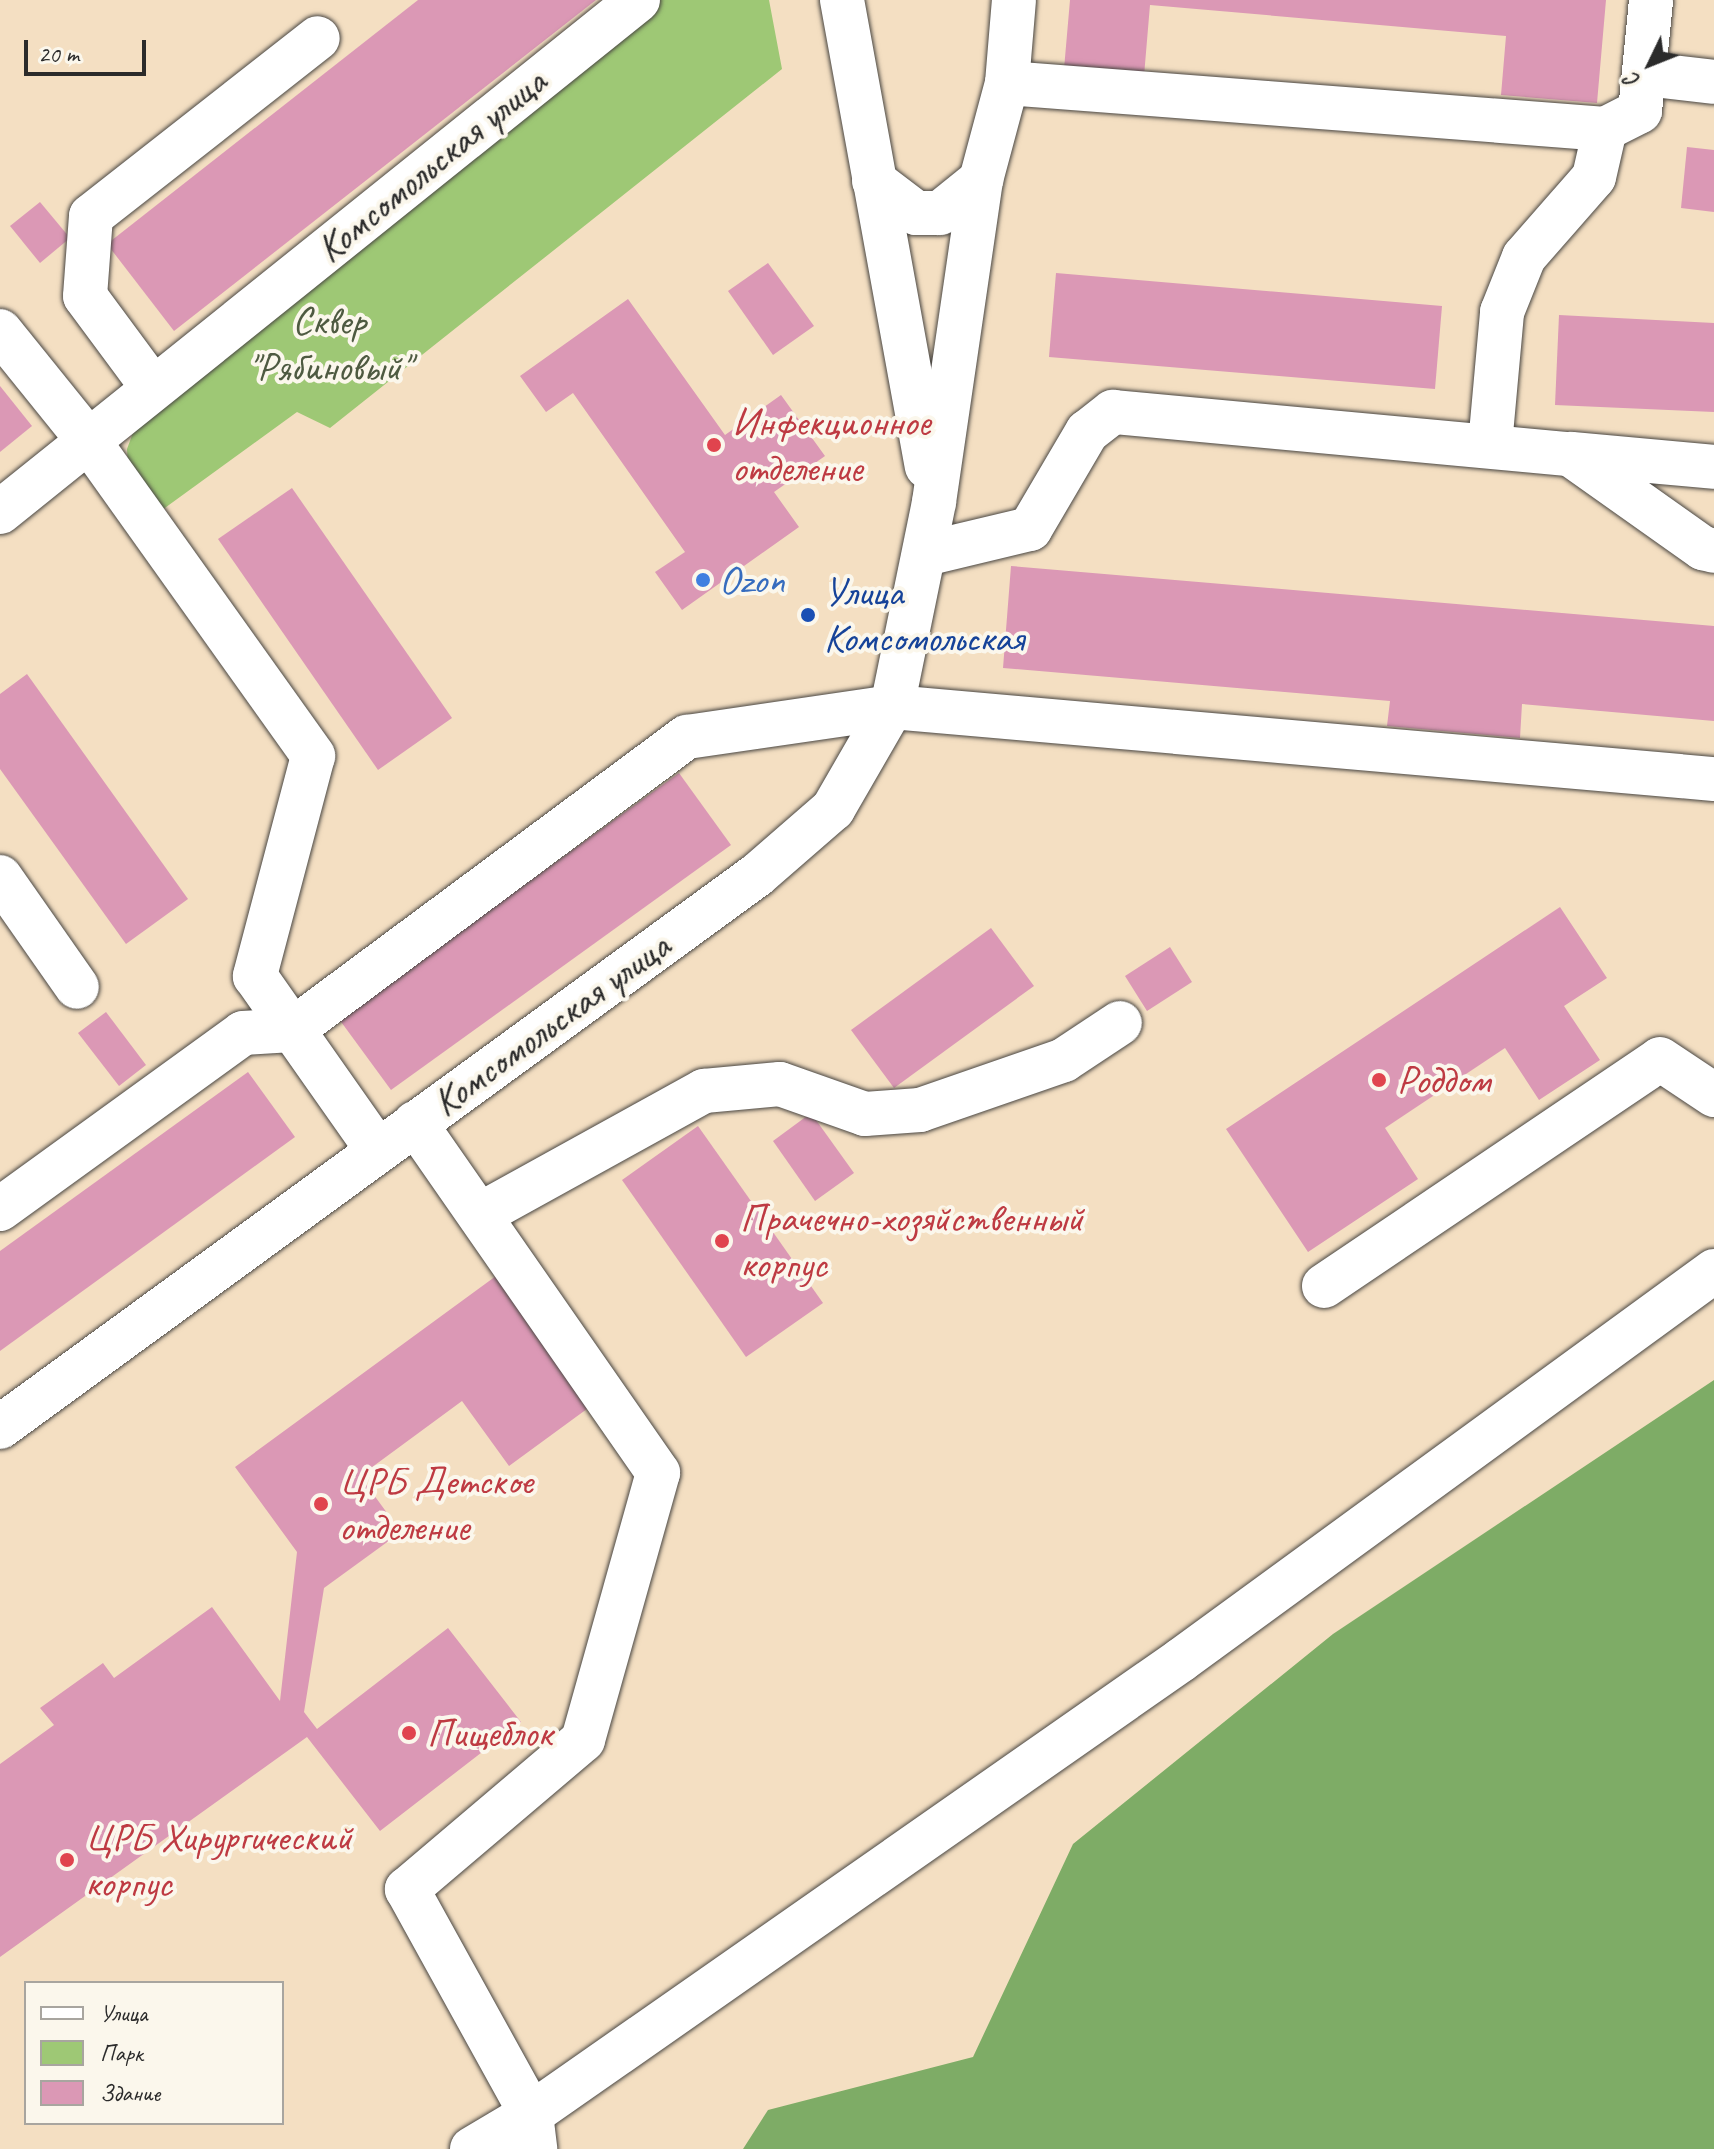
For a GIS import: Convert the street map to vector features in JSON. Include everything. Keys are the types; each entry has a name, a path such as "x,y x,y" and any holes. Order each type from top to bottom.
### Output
{"street":[{"name":"Комсомольская улица","path":"0,512 638,0"},
{"name":"Комсомольская улица","path":"842,0 934,502"},
{"name":"Комсомольская улица","path":"0,1427 757,875 833,809 892,707 934,502 981,180 1007,83 1014,0"},
{"path":"1007,83 1605,129 1640,111 1651,0"},
{"path":"153,388 85,296 91,216 318,38"},
{"path":"1645,74 1714,82"},
{"path":"1490,445 1502,312 1524,257 1594,177 1605,129"},
{"path":"874,181 916,213 940,213 981,180"},
{"path":"0,331 88,440 313,756 255,976 378,1151"},
{"path":"925,554 1030,529 1087,432 1113,412 1714,467"},
{"path":"1570,454 1703,548 1714,551"},
{"path":"0,1209 243,1033 292,1030 687,737 892,707 1714,779"},
{"path":"0,877 77,987"},
{"path":"481,1214 704,1091 780,1084 865,1114 920,1110 1064,1060 1120,1023"},
{"path":"1324,1286 1660,1059 1714,1095"},
{"path":"415,1123 658,1473 583,1740 407,1889 533,2132"},
{"path":"472,2149 533,2132 1714,1271"}],"green space":[{"name":"Сквер \"Рябиновый\"","path":"660,0 769,0 782,69 330,428 297,412 151,518 129,483 127,449 137,422 163,390"},
{"path":"1714,1380 1714,2149 743,2149 768,2110 973,2057 1073,1844 1333,1634"}],"building":[{"path":"418,0 596,0 174,331 107,244"},
{"path":"1070,0 1606,0 1597,103 1501,95 1506,36 1150,5 1144,76 1064,69"},
{"path":"1687,147 1714,150 1714,212 1681,208"},
{"path":"40,202 70,238 40,263 10,226"},
{"path":"768,263 814,326 773,355 728,291"},
{"path":"1056,273 1442,306 1435,389 1049,357"},
{"name":"Инфекционное отделение","path":"628,299 725,435 781,395 825,456 774,492 799,527 682,610 655,572 685,552 573,393 546,412 520,376"},
{"path":"1559,315 1714,323 1714,412 1555,405"},
{"path":"0,386 32,426 0,452"},
{"path":"292,488 452,718 378,770 218,539"},
{"path":"1011,566 1714,626 1714,721 1522,704 1520,738 1387,726 1390,701 1003,668"},
{"path":"27,674 188,899 126,944 0,769 0,694"},
{"path":"679,773 731,845 391,1090 339,1019"},
{"name":"Роддом","path":"1560,907 1607,978 1564,1006 1600,1060 1539,1100 1505,1048 1385,1128 1418,1179 1308,1252 1226,1129"},
{"path":"991,928 1034,986 894,1088 851,1030"},
{"path":"1170,947 1192,982 1147,1011 1125,976"},
{"path":"106,1012 146,1065 119,1086 78,1033"},
{"path":"248,1072 295,1137 0,1351 0,1251"},
{"path":"811,1113 854,1173 815,1201 773,1141"},
{"name":"Прачечно-хозяйственный корпус","path":"698,1126 823,1303 746,1357 622,1180"},
{"path":"496,1276 591,1406 509,1466 462,1401 360,1476 401,1532 324,1588 304,1712 317,1729 448,1628 521,1722 380,1831 307,1737 0,1957 0,1764 54,1725 40,1708 103,1663 114,1678 212,1607 280,1701 297,1552 235,1467"}],"place":[{"name":"Инфекционное отделение","path":"714,445"},
{"name":"Ozon","path":"703,580"},
{"name":"Улица Комсомольская","path":"808,615"},
{"name":"Роддом","path":"1379,1080"},
{"name":"Прачечно-хозяйственный корпус","path":"722,1241"},
{"name":"ЦРБ Детское отделение","path":"321,1504"},
{"name":"Пищеблок","path":"409,1733"},
{"name":"ЦРБ Хирургический корпус","path":"67,1860"}]}
